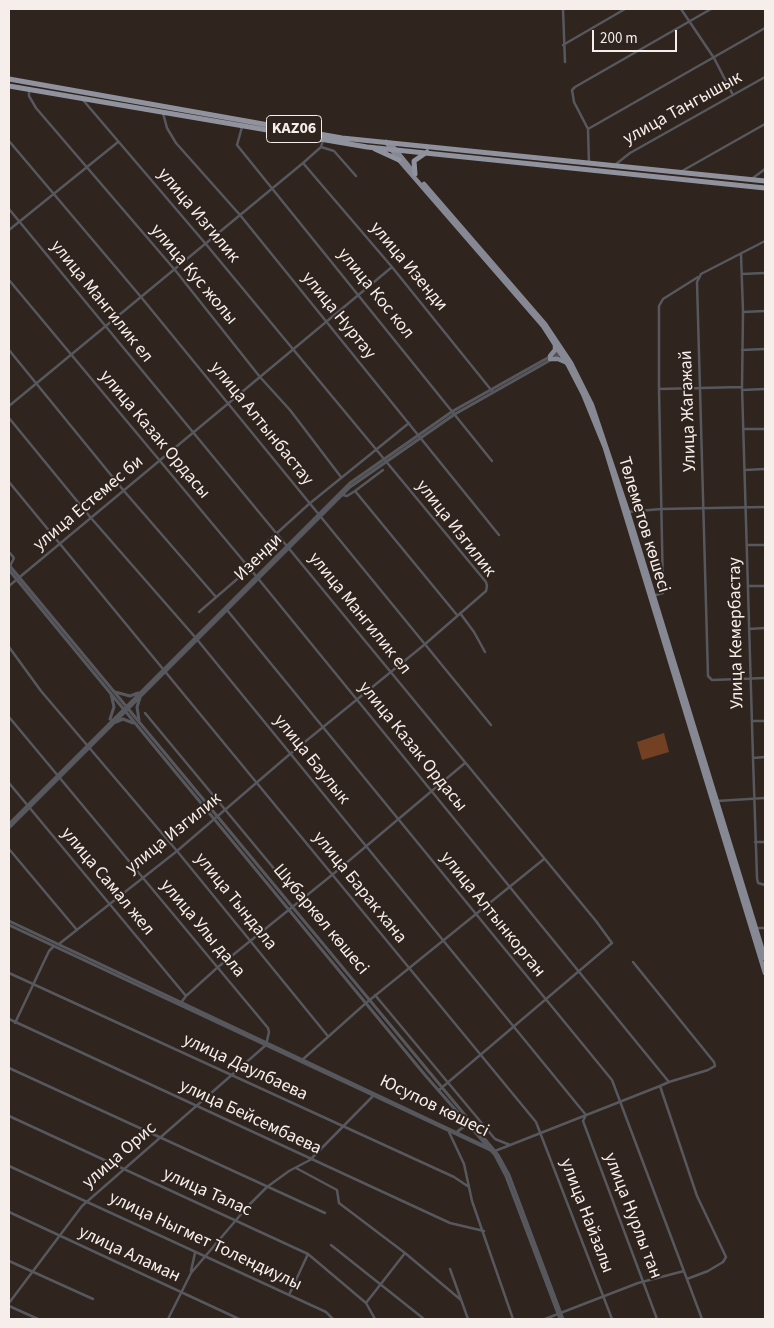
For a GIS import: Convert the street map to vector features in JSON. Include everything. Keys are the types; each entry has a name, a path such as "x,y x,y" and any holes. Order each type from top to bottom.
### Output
{"highway":[{"name":"KАZ06","path":"9,80 427,152 616,166 765,181"},
{"name":"KАZ06","path":"9,86 367,146 390,145 590,165 765,188"},
{"path":"367,146 399,160"},
{"path":"415,174 414,161 419,155 427,152"}],"main road":[{"name":"Төлеметов көшесі","path":"390,145 399,160 511,288 562,351 598,426 653,596 765,973"},
{"name":"Төлеметов көшесі","path":"390,145 530,305 579,378 598,419 715,802 765,958"},
{"path":"552,340 556,348 550,358 562,360 568,364"},
{"path":"749,919 756,928"}],"street":[{"path":"563,9 565,62"},
{"path":"563,45 625,9"},
{"path":"681,9 714,58 733,96"},
{"path":"590,165 588,129 574,102 572,90 711,9"},
{"path":"588,129 765,28"},
{"name":"улица Тангышык","path":"616,166 619,160 630,153 765,77"},
{"name":"улица Кус жолы","path":"29,89 31,102 175,270 260,377 290,410 341,477"},
{"name":"улица Изгилик","path":"56,945 177,851 215,817 486,591 486,582 205,243 82,99"},
{"name":"улица Нуртау","path":"163,111 167,128 176,143 240,215 499,534"},
{"path":"680,173 765,124"},
{"name":"улица Кос кол","path":"242,126 237,144 270,188 359,293 492,461"},
{"path":"9,406 175,270 270,188 303,163 321,147 323,140"},
{"name":"улица Алтынбастау","path":"9,141 229,404 491,725"},
{"path":"9,230 118,142"},
{"path":"321,147 334,151 356,176"},
{"name":"улица Изенди","path":"303,163 392,267 492,390"},
{"path":"752,180 757,173 765,169"},
{"name":"улица Мангилик ел","path":"9,209 193,434 288,546 612,943 580,972"},
{"path":"653,596 663,593 659,306 663,299 698,277 765,241"},
{"name":"Улица Кемербастау","path":"741,254 743,312 741,350 756,878 758,882 765,885"},
{"name":"улица Естемес би","path":"9,586 392,267"},
{"path":"742,274 765,273"},
{"name":"Улица Жагажай","path":"698,277 708,676 712,680 751,679"},
{"name":"улица Казак Ордасы","path":"9,280 257,577 669,1082"},
{"path":"743,312 765,311"},
{"path":"741,350 765,349"},
{"path":"9,350 124,491 216,597"},
{"name":"Изенди","path":"9,824 341,493 454,412 562,351"},
{"path":"660,389 742,388 765,390"},
{"name":"улица Баулык","path":"9,418 91,518 195,639 586,1115"},
{"path":"199,612 261,557 267,542 309,504 409,423"},
{"path":"743,429 765,429"},
{"path":"745,470 765,469"},
{"path":"341,493 347,496 384,470"},
{"name":"улица Барак хана","path":"9,482 536,1122"},
{"path":"355,491 474,632 485,652"},
{"path":"626,512 704,507 765,507"},
{"path":"747,545 765,545"},
{"name":"Шұбаркөл көшесі","path":"9,552 14,558 9,567 367,1002 493,1151 509,1175 561,1319"},
{"path":"748,586 765,586"},
{"name":"улица Алтынкорган","path":"226,608 612,1080 702,1319"},
{"path":"749,629 765,628"},
{"name":"улица Тындала","path":"9,647 42,691 177,851 327,1035"},
{"path":"751,679 765,678"},
{"path":"111,690 124,696 142,692"},
{"path":"108,726 114,706 111,690"},
{"path":"140,726 137,707 142,692"},
{"path":"145,713 300,901"},
{"name":"улица Улы дала","path":"9,717 268,1028 267,1044"},
{"path":"108,726 123,719 140,726"},
{"path":"752,721 765,720"},
{"path":"752,758 765,757"},
{"path":"180,1004 186,996 218,967 291,909 465,763"},
{"name":"улица Самал жел","path":"9,783 186,996"},
{"path":"715,802 765,798"},
{"name":"Изенди","path":"9,828 28,806"},
{"path":"755,842 765,842"},
{"path":"9,849 77,930"},
{"path":"301,1060 327,1035 408,968 544,859"},
{"name":"Юсупов көшесі","path":"9,921 180,1004 493,1151"},
{"path":"9,925 56,945 49,951 15,1023"},
{"path":"756,928 765,928"},
{"path":"493,1151 669,1082 715,1066 710,1057 633,962"},
{"path":"440,1089 580,972"},
{"name":"улица Даулбаева","path":"9,973 343,1128 454,1177 469,1187"},
{"path":"376,995 495,1139 510,1145"},
{"name":"улица Бейсембаева","path":"9,1020 450,1223 484,1231"},
{"name":"улица Орис","path":"9,1304 58,1235 86,1202 267,1044"},
{"path":"9,1068 325,1213"},
{"path":"660,1086 697,1196 726,1257 723,1262 708,1271 687,1278"},
{"name":"Шұбаркөл көшесі","path":"440,1089 493,1151"},
{"path":"168,1319 191,1273 236,1220 267,1187 310,1160 374,1095"},
{"name":"Юсупов көшесі","path":"374,1095 458,1132 493,1151"},
{"name":"улица Нурлы тан","path":"586,1115 583,1121 657,1319"},
{"name":"улица Талас","path":"9,1116 308,1254 366,1303 375,1319"},
{"path":"458,1132 464,1126 462,1116"},
{"name":"улица Найзалы","path":"536,1122 612,1319"},
{"path":"449,1131 464,1164 469,1187 513,1319"},
{"name":"улица Ныгмет Толендиулы","path":"9,1166 326,1312 333,1319"},
{"path":"295,1168 337,1190 339,1202 405,1253 461,1300"},
{"name":"улица Аламан","path":"9,1212 239,1319"},
{"path":"331,1245 424,1319"},
{"path":"191,1273 195,1252"},
{"path":"366,1303 405,1253"},
{"path":"289,1295 308,1254"},
{"path":"9,1261 92,1299"},
{"path":"450,1269 468,1319"},
{"path":"545,1319 643,1282 684,1271"},
{"path":"9,1304 38,1319"}],"shaded area":[{"path":"664,733 669,752 642,760 637,742"}]}
